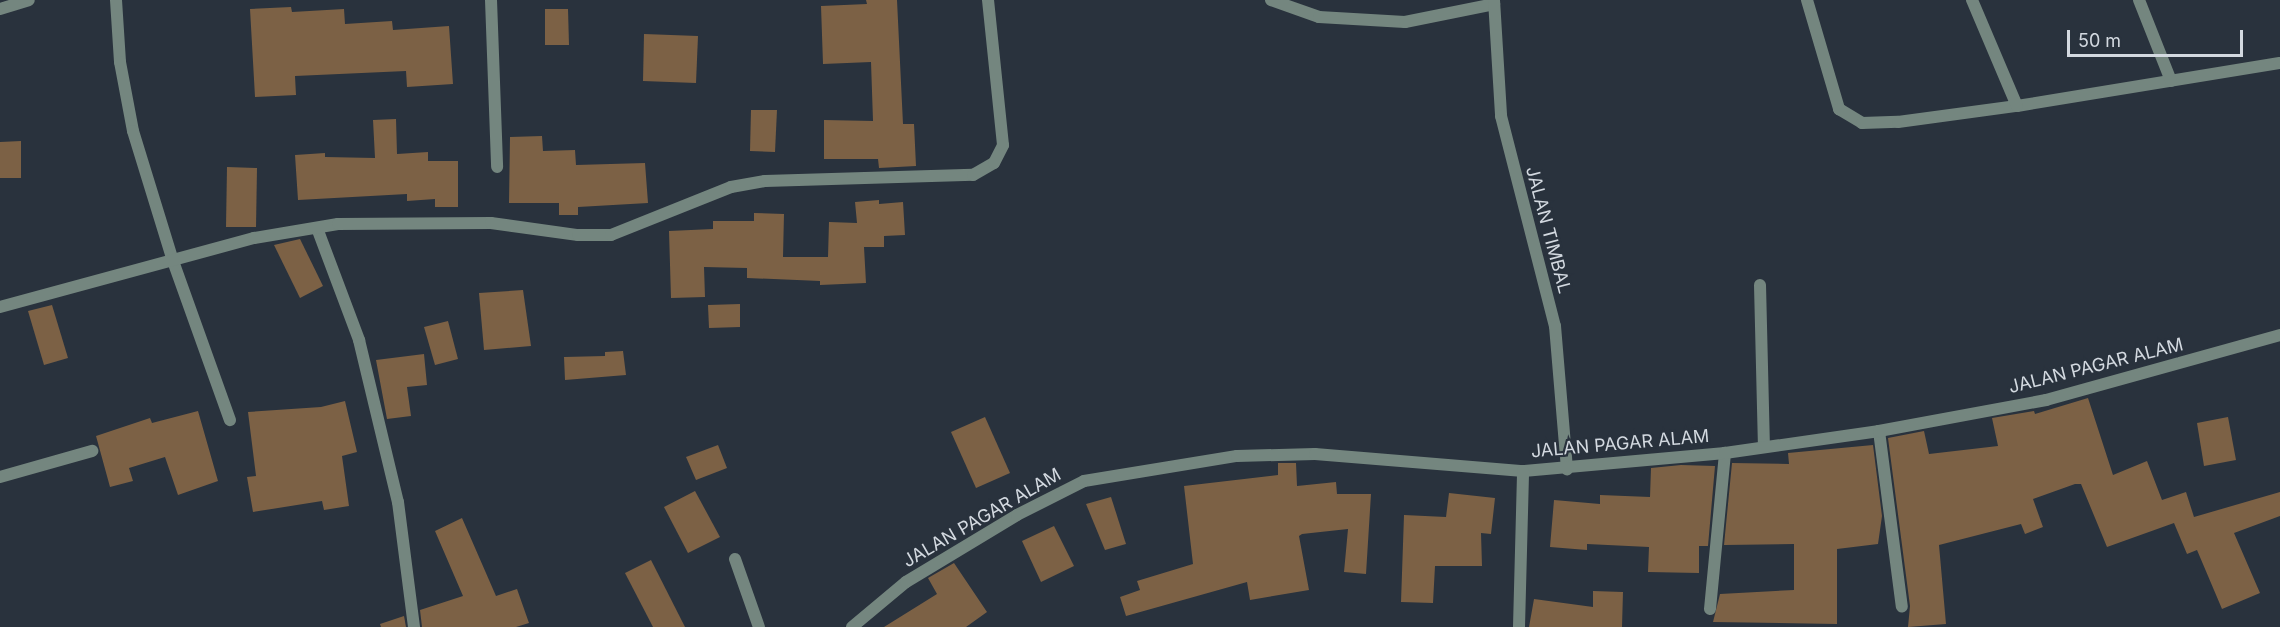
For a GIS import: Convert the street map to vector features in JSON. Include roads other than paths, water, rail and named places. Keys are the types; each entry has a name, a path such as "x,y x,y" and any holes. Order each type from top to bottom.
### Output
{"street":[{"path":"0,9 29,0"},
{"path":"116,0 120,62 133,131 173,261 230,420"},
{"path":"491,0 497,167"},
{"path":"0,307 254,238 338,224 490,223 578,235 610,235 731,187 765,181 973,175 994,163 1003,145 988,0"},
{"path":"1271,0 1320,17 1405,22 1494,2"},
{"path":"1807,0 1839,109 1862,123 1898,122 2017,106 2280,63"},
{"path":"1972,0 2017,106"},
{"path":"2139,0 2171,81"},
{"name":"JALAN TIMBAL","path":"1494,2 1501,116 1516,182 1555,326 1566,469"},
{"path":"317,228 359,340 398,502 414,627"},
{"path":"1760,285 1764,447"},
{"name":"JALAN PAGAR ALAM","path":"852,627 906,582 1017,515 1084,481 1154,467 1259,455 1315,454 1523,471 1566,469 1725,453 1880,431 2046,400 2280,335"},
{"path":"1880,431 1902,607"},
{"path":"0,477 92,451"},
{"path":"1710,609 1725,453"},
{"path":"1519,627 1523,471"},
{"path":"735,559 759,627"}]}
